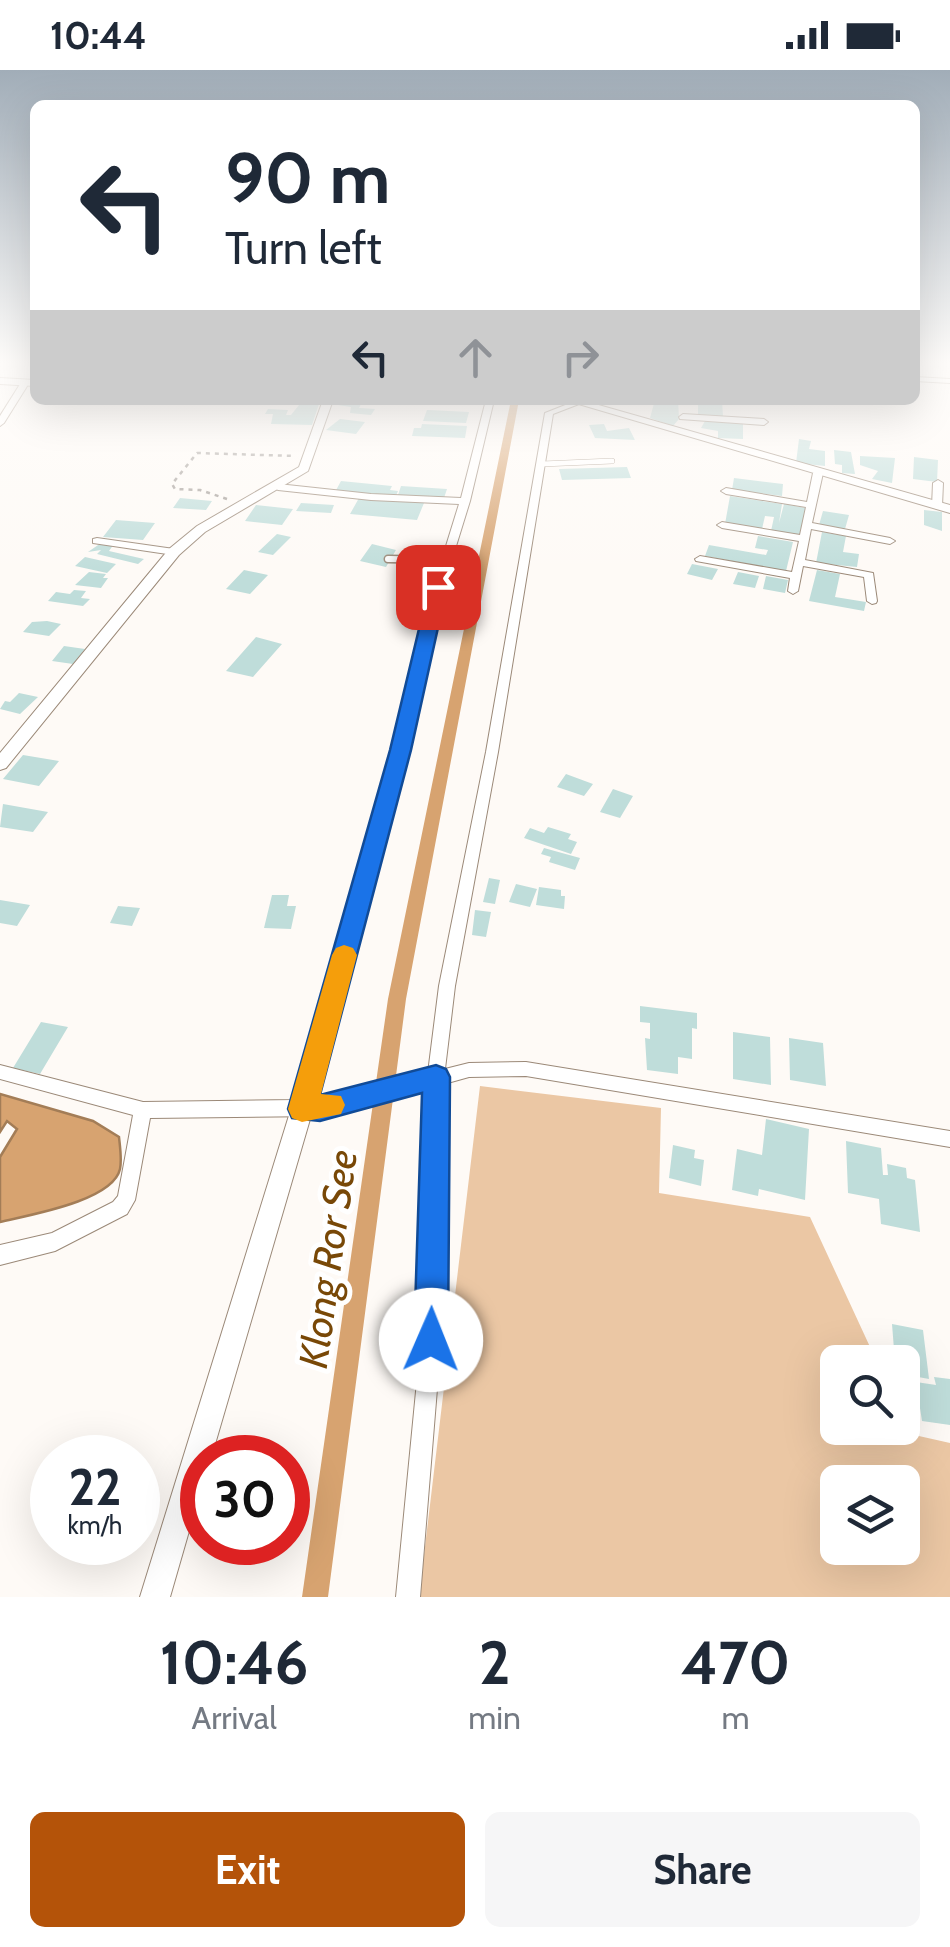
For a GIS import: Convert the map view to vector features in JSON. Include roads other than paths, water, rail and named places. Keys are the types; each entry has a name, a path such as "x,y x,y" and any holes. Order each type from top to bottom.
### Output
{"street":[{"path":"0,764 174,552 202,529 301,472 318,433"},
{"path":"155,1597 311,1108 401,750 430,614 482,433"},
{"path":"408,1597 431,1340 431,1079 547,433"},
{"path":"680,433 944,507 938,483"},
{"path":"793,591 818,473"},
{"path":"278,487 390,499 465,501"},
{"path":"726,491 810,504"},
{"path":"722,525 804,539"},
{"path":"807,525 890,540"},
{"path":"98,541 174,552"},
{"path":"700,559 796,576"},
{"path":"798,562 869,575 872,601"},
{"path":"0,1072 142,1110 311,1108 469,1070 526,1069 950,1139"},
{"path":"0,1255 55,1242 120,1208 126,1200 142,1110"}],"lane":[{"path":"542,464 612,461"},
{"path":"388,559 446,560"}],"waterway":[{"name":"Klong Ror See","path":"315,1597 397,999 508,433"}]}
